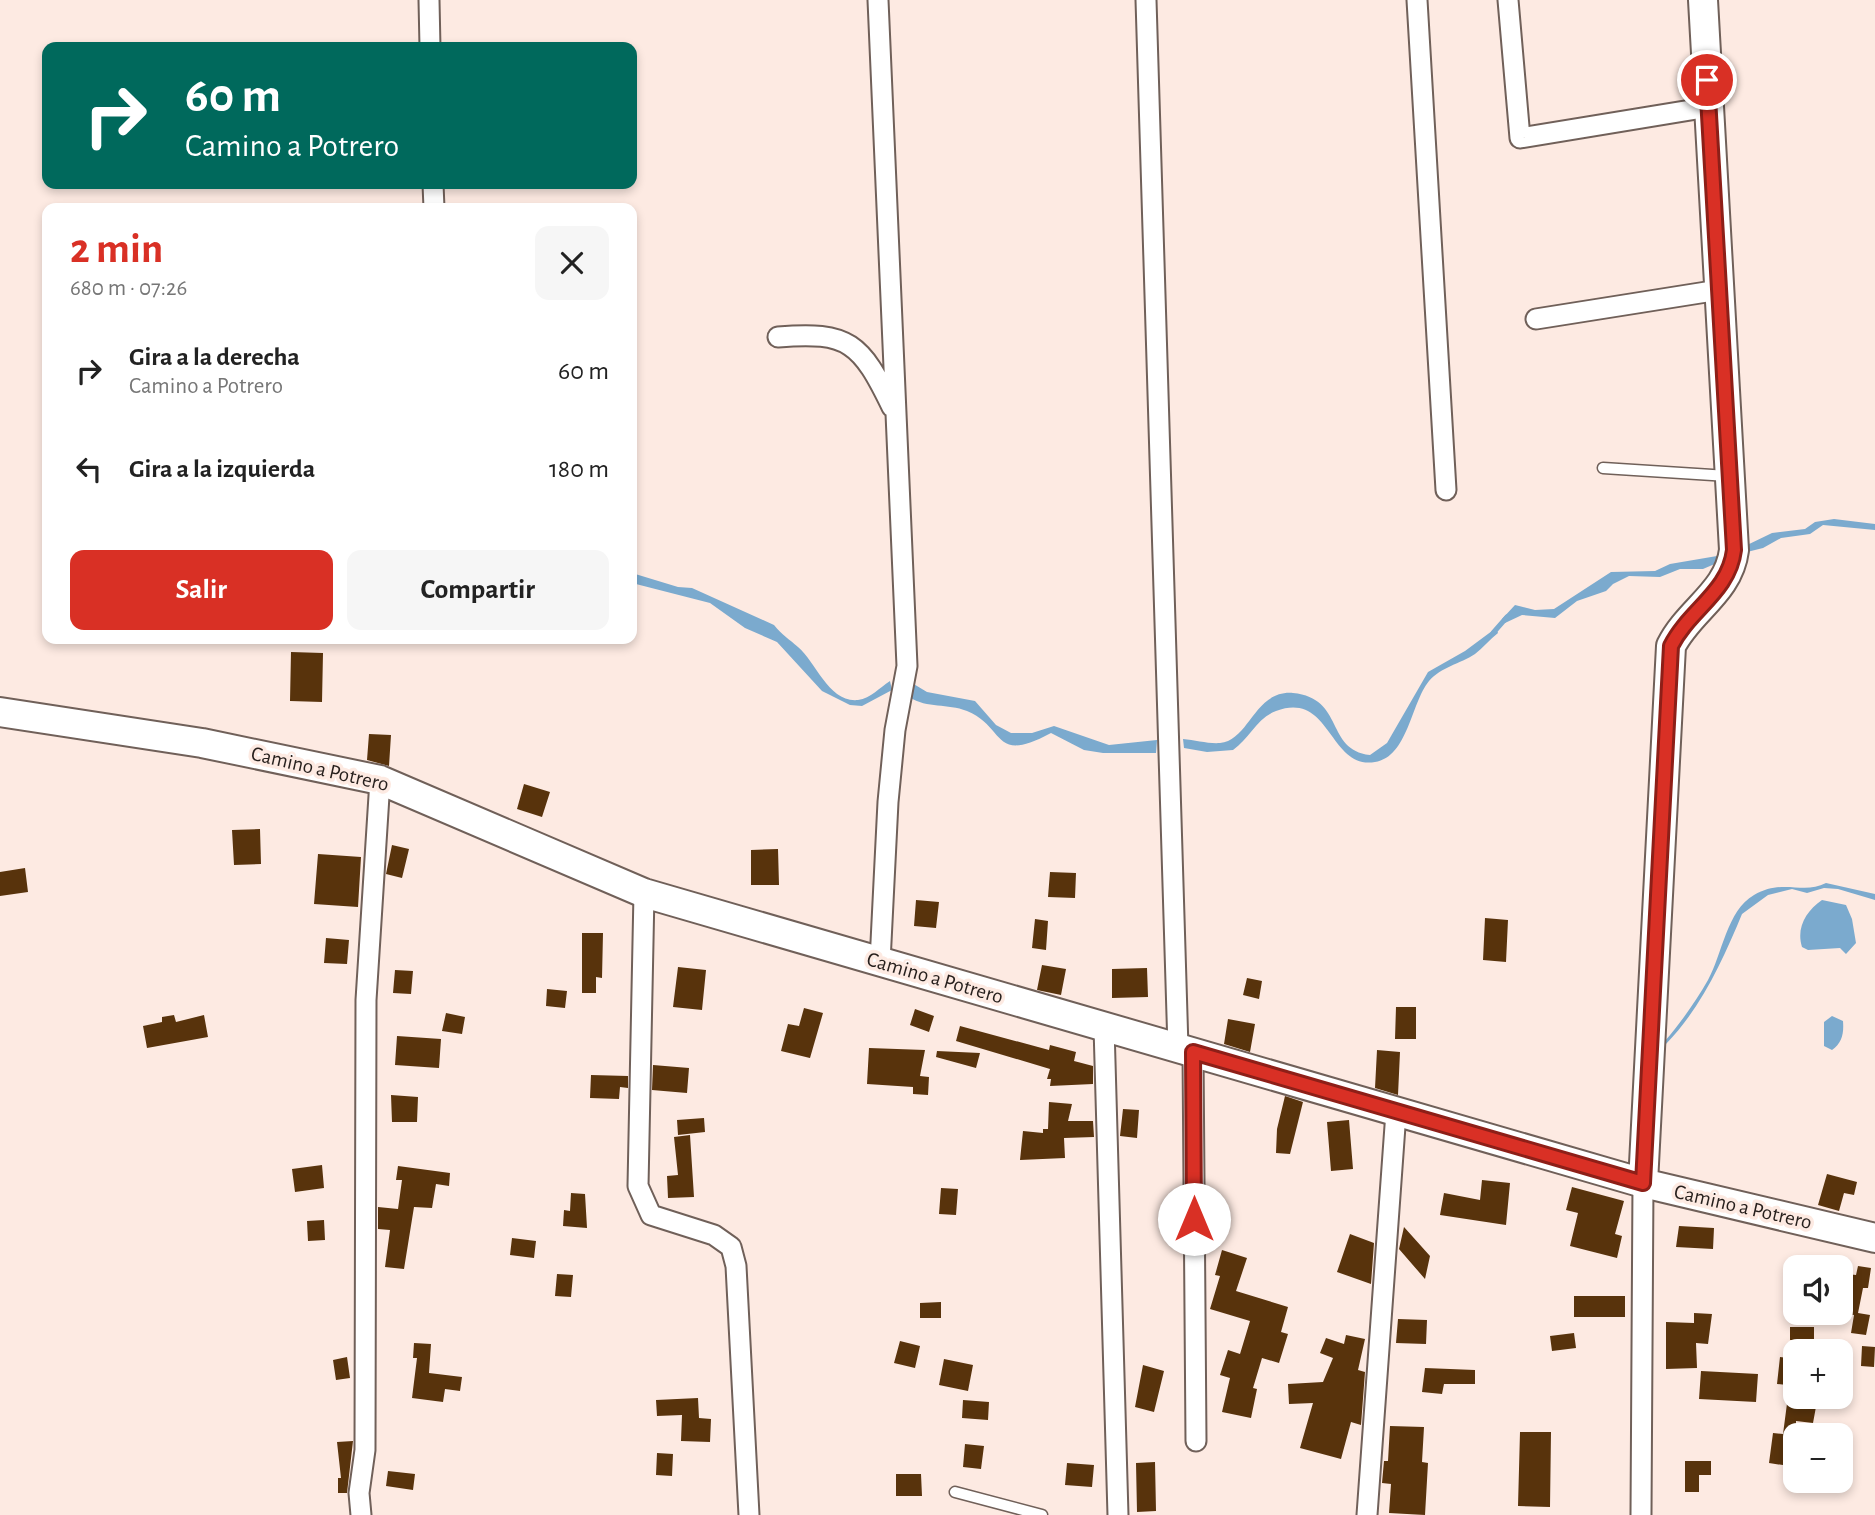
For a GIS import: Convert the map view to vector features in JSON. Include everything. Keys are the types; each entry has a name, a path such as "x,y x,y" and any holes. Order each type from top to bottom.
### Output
{"street":[{"path":"429,0 430,42"},
{"path":"878,0 907,666 895,730 889,790 880,962"},
{"path":"1146,0 1186,1050 1196,1441"},
{"path":"1417,0 1446,490"},
{"path":"1508,0 1520,138 1709,107"},
{"path":"1641,1515 1643,1183 1671,646 1679,630 1716,592 1732,566 1730,476 1703,0"},
{"path":"1536,319 1719,290"},
{"path":"778,337 816,334 844,341 863,357 896,414"},
{"name":"Camino a Potrero","path":"0,712 202,743 380,780 644,893 1643,1183 1875,1238"},
{"path":"362,1515 359,1493 365,1450 366,1000 380,780"},
{"path":"644,893 638,1186 651,1215 714,1234 731,1247 736,1266 749,1515"},
{"path":"1104,1027 1118,1515"},
{"path":"1367,1515 1396,1112"}],"lane":[{"path":"1603,468 1730,476"},
{"path":"955,1492 1042,1515"}],"water":[{"path":"1834,519 1875,524 1875,530 1823,525 1810,534 1781,538 1763,548 1743,553 1743,547 1772,533 1805,529 1815,522"},
{"path":"1717,556 1717,563 1703,569 1680,569 1660,577 1629,576 1606,591 1577,601 1555,618 1522,615 1505,623 1502,619 1515,605 1535,610 1554,609 1611,572 1655,571 1670,564"},
{"path":"637,575 678,587 692,588 774,625 805,654 831,689 839,695 858,700 890,681 892,690 862,706 850,705 822,691 777,642 745,628 710,603 637,584"},
{"path":"1496,628 1498,633 1475,654 1439,672 1429,681 1402,740 1386,758 1375,762 1360,761 1348,754 1308,711 1294,707 1269,714 1233,750 1207,752 1184,748 1183,739 1216,743 1230,740 1239,734 1269,699 1280,694 1293,693 1309,697 1321,704 1346,744 1356,751 1370,755 1387,743 1428,672 1465,651"},
{"path":"912,683 927,692 975,701 996,725 1011,733 1032,733 1054,726 1109,745 1157,740 1156,753 1103,753 1084,750 1051,733 1032,742 1009,744 967,711 923,703 909,697"},
{"path":"1826,883 1875,894 1875,900 1838,889 1824,888 1807,893 1792,889 1768,895 1742,914 1719,966 1700,999 1679,1030 1666,1044 1664,1042 1688,1012 1708,980 1731,922 1745,902 1764,890 1783,887 1809,888"},
{"path":"1822,900 1846,905 1852,919 1856,943 1846,954 1840,948 1808,950 1802,947 1801,927 1811,909"},
{"path":"1832,1016 1843,1021 1843,1034 1832,1050 1824,1046 1824,1022"}],"building":[{"path":"291,652 323,653 322,702 290,701"},
{"path":"369,734 391,735 389,766 367,760"},
{"path":"524,784 550,792 542,817 517,809"},
{"path":"260,829 261,864 234,865 232,830"},
{"path":"392,845 409,849 402,878 386,874"},
{"path":"778,849 779,885 751,885 751,850"},
{"path":"318,854 361,857 358,907 314,904"},
{"path":"25,868 28,892 0,896 0,872"},
{"path":"1050,872 1076,873 1075,898 1048,897"},
{"path":"916,900 939,902 936,928 914,926"},
{"path":"1485,918 1508,920 1506,962 1483,960"},
{"path":"1035,919 1048,921 1046,950 1032,948"},
{"path":"582,933 603,933 602,978 596,977 596,993 582,993"},
{"path":"326,938 349,940 347,964 324,963"},
{"path":"1042,965 1066,969 1061,995 1037,990"},
{"path":"678,967 706,970 702,1010 673,1007"},
{"path":"1147,968 1148,997 1112,998 1112,969"},
{"path":"395,970 413,971 411,994 393,993"},
{"path":"1247,978 1262,981 1259,999 1243,995"},
{"path":"547,989 567,991 565,1008 546,1006"},
{"path":"1396,1007 1416,1007 1416,1039 1395,1039"},
{"path":"804,1008 823,1013 810,1058 781,1051 788,1024 799,1026"},
{"path":"915,1009 934,1016 929,1032 910,1025"},
{"path":"446,1013 465,1017 462,1034 442,1031"},
{"path":"174,1015 176,1022 204,1015 208,1037 147,1048 143,1026 162,1022 162,1017"},
{"path":"1228,1019 1255,1024 1250,1052 1224,1044"},
{"path":"960,1026 1049,1050 1050,1045 1076,1052 1074,1061 1093,1066 1093,1084 1050,1086 1051,1079 1047,1079 1050,1069 956,1041"},
{"path":"397,1036 441,1039 439,1068 395,1065"},
{"path":"869,1048 925,1050 920,1076 929,1077 928,1095 913,1094 913,1087 867,1084"},
{"path":"1377,1050 1400,1052 1398,1095 1375,1088"},
{"path":"937,1051 980,1053 976,1068 936,1057"},
{"path":"653,1065 689,1068 687,1093 652,1090"},
{"path":"591,1075 628,1076 628,1088 620,1087 619,1099 590,1098"},
{"path":"391,1095 418,1097 417,1122 392,1122"},
{"path":"1285,1096 1303,1102 1290,1154 1276,1153 1277,1129"},
{"path":"1049,1102 1072,1104 1068,1121 1093,1121 1094,1137 1064,1138 1065,1158 1020,1160 1023,1131 1043,1133 1043,1129 1048,1129"},
{"path":"1123,1109 1139,1110 1137,1138 1120,1136"},
{"path":"704,1118 705,1132 678,1135 677,1120"},
{"path":"1349,1120 1353,1169 1331,1171 1327,1122"},
{"path":"690,1135 694,1197 668,1198 667,1176 678,1175 674,1137"},
{"path":"322,1165 324,1188 295,1192 292,1169"},
{"path":"398,1166 450,1173 449,1186 436,1184 432,1208 414,1207 404,1269 385,1267 390,1230 378,1229 378,1207 398,1209 402,1180 396,1180"},
{"path":"1827,1174 1857,1182 1854,1195 1844,1193 1839,1211 1818,1205"},
{"path":"1482,1180 1510,1183 1506,1225 1440,1215 1444,1193 1480,1200"},
{"path":"1572,1187 1624,1201 1615,1234 1622,1236 1617,1258 1570,1246 1578,1213 1566,1210"},
{"path":"941,1188 958,1189 956,1215 939,1214"},
{"path":"571,1193 585,1194 587,1228 563,1226 564,1210 570,1211"},
{"path":"324,1220 325,1240 308,1241 307,1221"},
{"path":"1679,1226 1714,1228 1713,1249 1676,1247"},
{"path":"1404,1227 1430,1256 1425,1279 1399,1249"},
{"path":"1350,1234 1374,1243 1371,1284 1337,1272"},
{"path":"512,1238 536,1241 534,1258 510,1255"},
{"path":"1222,1250 1247,1258 1236,1291 1288,1307 1281,1332 1288,1334 1279,1363 1262,1358 1253,1388 1257,1389 1251,1418 1222,1412 1230,1378 1220,1375 1228,1350 1240,1354 1250,1321 1210,1309 1220,1276 1215,1275"},
{"path":"1858,1266 1871,1268 1868,1288 1863,1288 1858,1313 1870,1315 1866,1335 1851,1333 1854,1315 1853,1275 1856,1275"},
{"path":"557,1274 573,1275 571,1297 555,1296"},
{"path":"1574,1296 1625,1296 1625,1317 1574,1317"},
{"path":"941,1302 941,1318 920,1318 920,1303"},
{"path":"1694,1313 1712,1314 1708,1344 1696,1343 1697,1368 1666,1369 1666,1322 1694,1323"},
{"path":"1398,1319 1427,1320 1426,1344 1396,1343"},
{"path":"1790,1327 1814,1327 1814,1339 1790,1339"},
{"path":"1574,1333 1576,1348 1552,1351 1550,1336"},
{"path":"1346,1335 1365,1339 1358,1370 1365,1372 1361,1425 1351,1422 1341,1459 1300,1448 1313,1403 1289,1404 1288,1384 1323,1382 1333,1358 1320,1353 1326,1338 1344,1344"},
{"path":"900,1341 920,1346 915,1368 894,1363"},
{"path":"414,1343 431,1344 429,1373 462,1377 460,1391 445,1389 443,1402 412,1398 417,1358 413,1358"},
{"path":"1862,1346 1875,1347 1874,1367 1861,1366"},
{"path":"347,1357 350,1378 336,1380 333,1360"},
{"path":"1780,1357 1783,1357 1783,1385 1777,1384"},
{"path":"944,1359 973,1365 968,1391 939,1385"},
{"path":"1143,1365 1164,1371 1154,1412 1135,1407"},
{"path":"1425,1368 1475,1370 1475,1384 1444,1384 1442,1394 1422,1392"},
{"path":"1701,1371 1758,1374 1756,1402 1699,1399"},
{"path":"698,1398 699,1418 711,1419 710,1442 681,1441 682,1415 657,1416 656,1400"},
{"path":"963,1400 989,1402 988,1420 962,1418"},
{"path":"1786,1409 1816,1409 1813,1423 1784,1423"},
{"path":"1390,1426 1424,1427 1422,1462 1428,1463 1425,1515 1389,1513 1391,1484 1382,1483 1384,1461 1388,1461"},
{"path":"1520,1432 1551,1432 1550,1507 1518,1506"},
{"path":"1773,1433 1783,1434 1783,1465 1769,1463"},
{"path":"353,1441 347,1493 338,1493 338,1478 341,1478 337,1442"},
{"path":"965,1444 984,1446 981,1469 963,1467"},
{"path":"657,1453 673,1454 672,1476 656,1475"},
{"path":"1685,1461 1711,1461 1711,1475 1699,1475 1699,1492 1685,1492"},
{"path":"1155,1462 1156,1511 1137,1512 1136,1463"},
{"path":"1067,1463 1094,1465 1092,1487 1065,1485"},
{"path":"388,1471 415,1474 413,1490 386,1486"},
{"path":"896,1474 921,1474 922,1496 896,1496"}],"waterway":[{"path":"1493,633 1507,617"}],"route":[{"path":"1194,1219 1193,1052 1643,1183 1671,646 1691,615 1708,601 1724,582 1732,566 1734,550 1707,80"}]}
